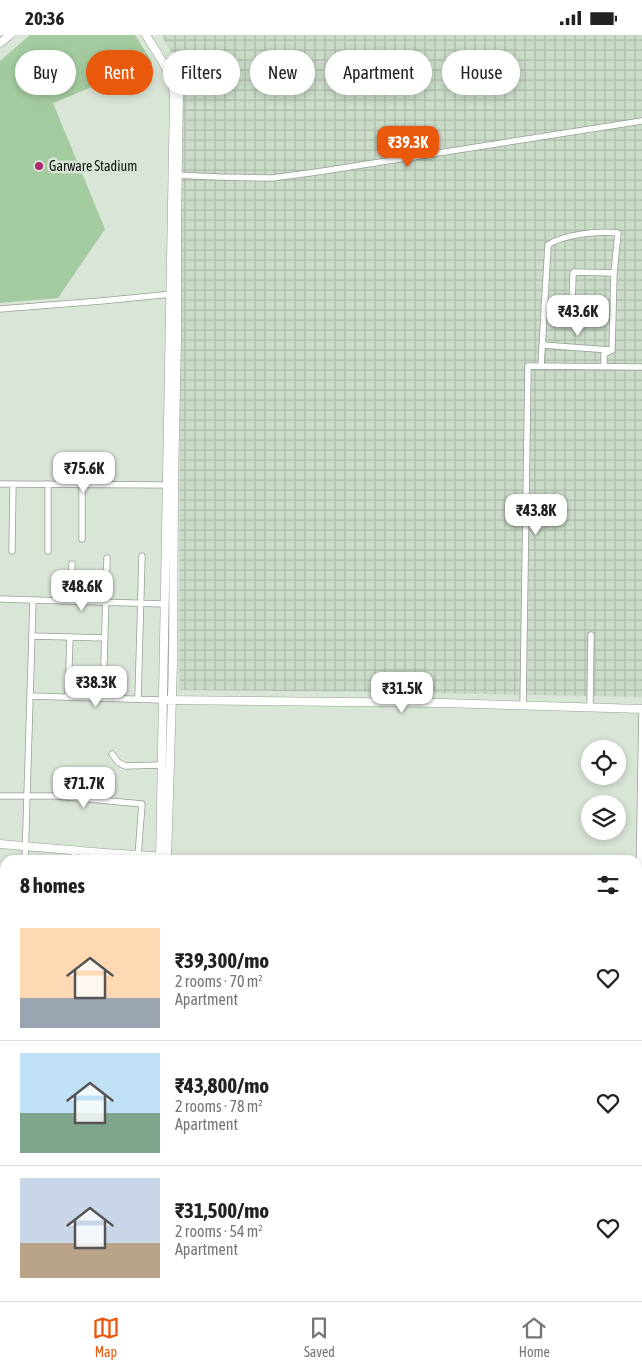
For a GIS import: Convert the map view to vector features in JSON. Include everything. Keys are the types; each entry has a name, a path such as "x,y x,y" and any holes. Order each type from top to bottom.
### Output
{"main road":[{"path":"144,1301 157,1301"}],"street":[{"path":"0,43 10,35"},
{"path":"146,35 159,53"},
{"path":"151,35 174,86 175,139 173,294 170,339 174,580 172,700 162,855"},
{"path":"175,175 272,178 642,121"},
{"path":"541,366 547,247 549,243 584,233 618,233 614,273 612,350"},
{"path":"544,305 572,305 574,272 614,273"},
{"path":"0,309 173,294"},
{"path":"542,345 612,350"},
{"path":"604,367 604,353 612,350"},
{"path":"523,706 528,366 642,367"},
{"path":"0,483 171,485"},
{"path":"12,484 12,551"},
{"path":"48,484 48,551"},
{"path":"82,484 82,539"},
{"path":"162,855 162,699 171,485"},
{"path":"138,699 142,556"},
{"path":"103,698 107,558"},
{"path":"71,601 72,564"},
{"path":"0,599 165,604"},
{"path":"25,855 33,600"},
{"path":"32,635 105,638"},
{"path":"590,707 592,635"},
{"path":"68,697 70,637"},
{"path":"30,696 172,700 442,703 642,709 639,855"},
{"path":"112,754 122,765 162,765"},
{"path":"0,796 56,796 142,804 138,855"},
{"path":"0,844 127,855"},
{"path":"74,850 74,855"}],"shaded area":[{"path":"161,35 642,35 642,697 179,690 181,95 240,95 240,50 170,50"}],"green space":[{"name":"Garware Stadium","path":"30,35 135,35 144,50 86,50 86,89 76,93 76,50 15,50 15,95 72,95 53,103 105,229 58,298 0,303 0,61"}],"place":[{"name":"Garware Stadium","path":"39,166"}]}
